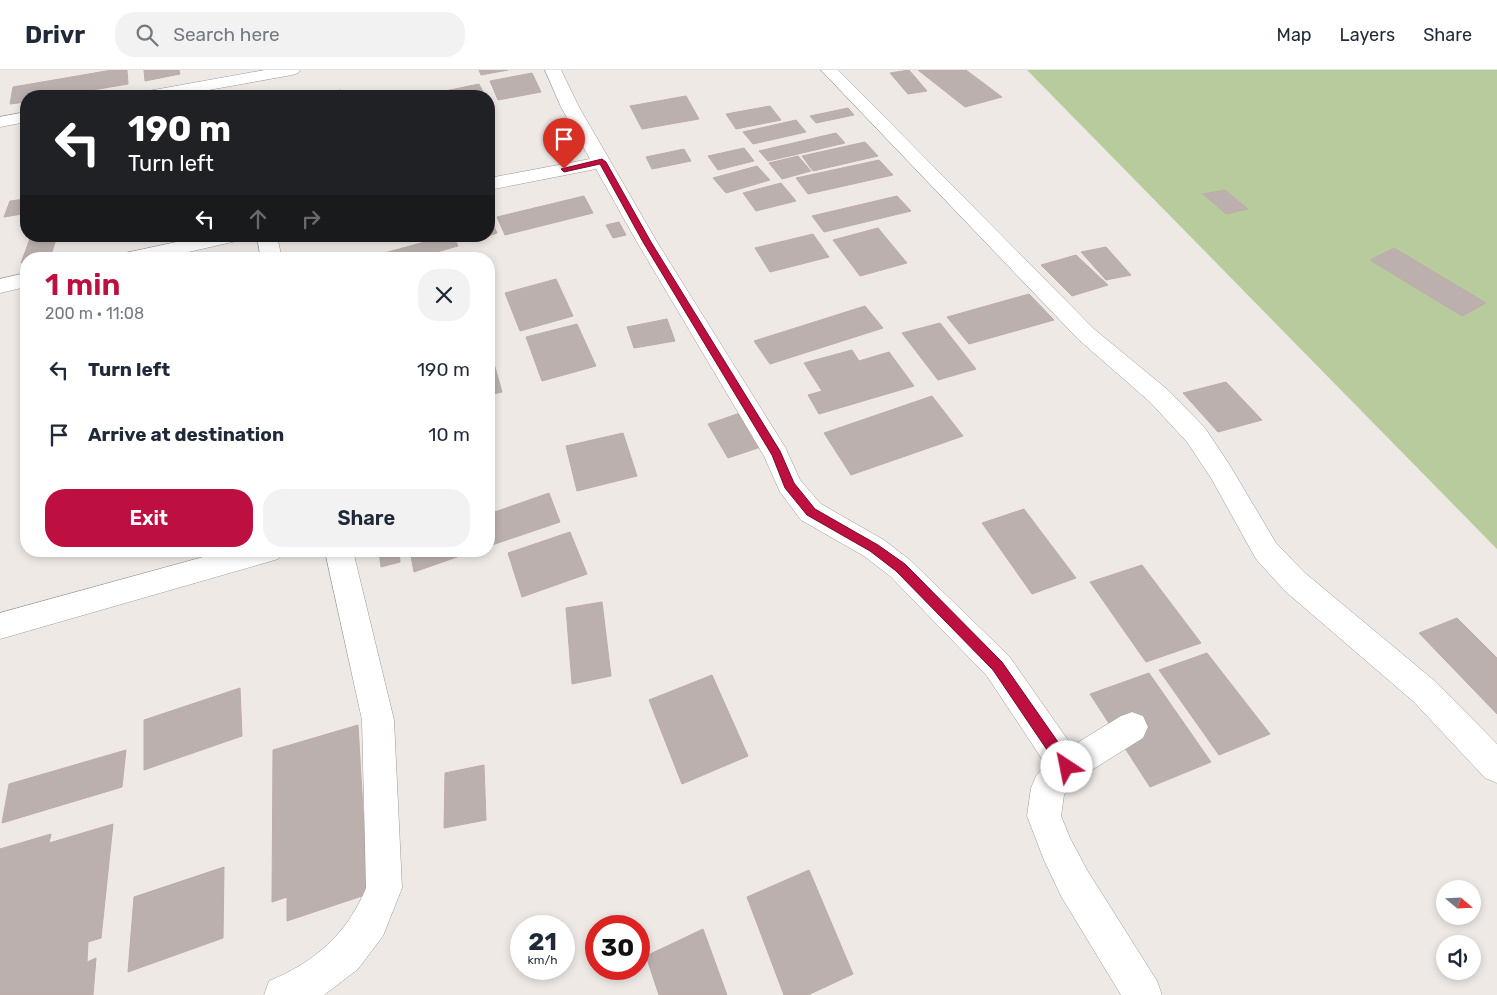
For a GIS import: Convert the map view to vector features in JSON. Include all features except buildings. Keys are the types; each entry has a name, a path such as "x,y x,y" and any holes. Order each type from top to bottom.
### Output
{"street":[{"path":"177,90 259,73 292,70"},
{"path":"552,70 570,107 647,242 776,454 789,485 811,512 874,548 900,568 998,666 1067,767"},
{"path":"829,70 1086,334 1159,396 1196,435 1220,471 1266,551 1295,582 1425,692 1497,768"},
{"path":"0,122 20,118"},
{"path":"495,183 602,162"},
{"path":"160,252 206,242"},
{"path":"0,286 20,281"},
{"path":"0,626 247,557"},
{"path":"284,995 303,987 345,956 370,923 384,888 378,720 340,557"},
{"path":"1132,727 1067,767 1048,788 1044,816 1056,848 1074,883 1143,995"}],"green space":[{"path":"1027,70 1497,70 1497,549"}],"route":[{"path":"564,169 602,162 647,242 776,454 789,485 811,512 874,548 900,568 998,666 1067,767"}]}
